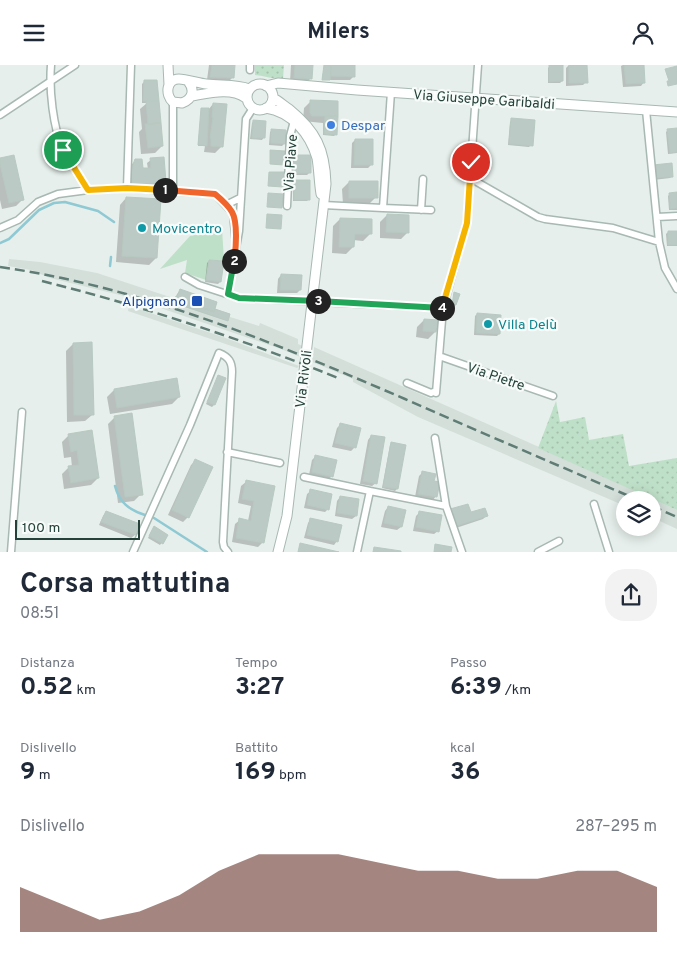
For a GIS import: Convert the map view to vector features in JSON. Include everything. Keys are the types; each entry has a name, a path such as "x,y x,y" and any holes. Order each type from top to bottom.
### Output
{"street":[{"path":"51,65 50,82 56,124 63,150 88,190"},
{"path":"0,115 73,65"},
{"path":"127,188 132,65"},
{"path":"407,383 431,393 436,392 443,308 467,223 478,65"},
{"path":"168,66 168,95 173,102 173,191"},
{"path":"168,66 192,87 192,96"},
{"path":"169,85 175,79 242,86 248,93 249,105 253,108 258,110 266,109 271,104 270,91 256,84 248,93"},
{"name":"Via Giuseppe Garibaldi","path":"270,91 292,84 677,112"},
{"name":"Via Rivoli","path":"270,91 311,129 323,155 326,184 287,516 278,552"},
{"path":"383,208 391,92"},
{"path":"173,102 187,102 192,96 208,93 248,93"},
{"path":"228,294 239,231 246,119 253,108"},
{"name":"Via Rivoli","path":"266,109 284,113 306,134 316,157 323,205"},
{"path":"646,110 659,242 665,268 677,289"},
{"name":"Via Piave","path":"287,206 290,136 294,121"},
{"path":"470,178 538,217 613,228 659,242"},
{"path":"421,210 423,179"},
{"path":"0,228 18,220 38,202 58,194 127,188 173,191 215,194 233,213 236,244"},
{"path":"226,205 240,198"},
{"path":"323,205 432,210"},
{"path":"656,217 677,216"},
{"path":"185,277 199,285 239,298 443,308"},
{"path":"133,552 190,425 219,353 227,356 232,367 223,542 228,552"},
{"name":"Via Pietre","path":"439,356 553,396"},
{"path":"11,552 22,412"},
{"path":"435,438 446,506 462,552"},
{"path":"227,452 280,463"},
{"path":"304,477 446,506"},
{"path":"357,552 370,491"},
{"path":"594,503 609,552"},
{"path":"538,552 559,541"}],"shaded area":[{"path":"9,259 40,262 97,273 173,298 177,296 180,289 217,302 215,309 230,314 230,317 259,326 260,323 298,339 298,344 314,351 314,347 636,491 616,491 616,502 418,417 353,382 353,379 281,349 128,297 50,278 31,270 8,266"},
{"path":"129,306 223,337 299,366 297,368 128,311"},
{"path":"661,503 677,510 677,529 661,522"}],"green space":[{"path":"255,65 284,65 283,79 255,75"},
{"path":"222,229 224,261 209,260 206,280 185,273 187,260 160,269 190,236"},
{"path":"556,401 560,422 585,417 589,440 623,434 629,466 677,458 677,510 661,503 661,491 634,491 538,448"}],"building":[{"path":"212,65 235,65 234,78 210,77"},
{"path":"295,65 313,65 312,79 294,78"},
{"path":"324,65 331,65 330,80 322,80"},
{"path":"331,65 355,65 355,77 331,76"},
{"path":"549,65 563,65 563,81 549,82"},
{"path":"569,65 587,65 588,83 569,83"},
{"path":"624,65 644,65 645,83 626,84"},
{"path":"677,66 677,84 668,86 667,81 669,81 665,69"},
{"path":"144,80 157,80 159,101 143,101"},
{"path":"310,100 338,101 338,116 312,116 310,113"},
{"path":"146,101 159,101 161,123 148,124"},
{"path":"213,103 227,104 223,147 211,146"},
{"path":"201,108 209,108 207,146 198,145"},
{"name":"Despar","path":"325,116 338,116 337,135 324,134"},
{"path":"511,118 535,120 533,146 509,144"},
{"path":"253,120 266,121 265,138 252,138"},
{"path":"161,123 163,146 148,148 145,124"},
{"path":"677,128 677,152 670,153 667,129"},
{"path":"271,129 286,130 286,144 271,143"},
{"path":"355,139 373,139 373,165 354,165"},
{"path":"270,150 285,151 284,165 270,164"},
{"path":"14,155 24,200 9,203 0,158"},
{"path":"293,155 311,155 311,173 293,173"},
{"path":"164,157 166,182 132,185 131,170 135,159 142,159 143,168 151,168 150,158"},
{"path":"672,163 673,177 655,178 653,165"},
{"path":"269,172 284,172 283,187 268,186"},
{"path":"294,180 310,180 310,200 294,200"},
{"path":"349,181 378,181 378,198 349,198"},
{"path":"677,192 677,208 670,209 669,193"},
{"path":"268,193 283,194 282,208 267,207"},
{"name":"Movicentro","path":"126,197 161,199 157,258 122,256"},
{"path":"267,214 282,215 281,229 266,228"},
{"path":"387,214 409,215 409,233 386,232"},
{"path":"340,218 372,219 372,234 355,234 354,247 339,247"},
{"path":"668,231 677,231 677,245 668,245"},
{"path":"209,260 224,261 221,282 206,280"},
{"path":"281,274 302,275 301,290 280,290"},
{"path":"180,289 217,302 214,312 176,299"},
{"path":"454,292 460,294 456,305 452,305"},
{"path":"176,296 176,299 214,312 215,309 230,314 228,321 174,303"},
{"name":"Villa Delù","path":"477,313 501,315 500,334 476,333"},
{"path":"424,319 438,320 436,332 423,331"},
{"path":"92,342 94,415 74,415 73,343"},
{"path":"218,375 226,378 215,405 207,402"},
{"path":"177,378 180,397 117,408 114,389"},
{"path":"132,413 143,495 125,497 114,416"},
{"path":"340,423 361,428 356,448 335,443"},
{"path":"92,430 99,478 71,483 68,466 79,465 77,450 71,452 68,434"},
{"path":"371,435 385,437 377,484 363,481"},
{"path":"391,442 406,445 398,489 383,487"},
{"path":"315,455 337,460 333,477 312,472"},
{"path":"195,459 213,467 189,518 172,510"},
{"path":"422,471 436,474 434,481 440,482 437,497 418,494"},
{"path":"246,480 275,486 264,543 236,538 239,518 251,521 254,501 242,499"},
{"path":"310,489 332,494 329,510 307,505"},
{"path":"340,496 359,499 357,516 337,513"},
{"path":"468,504 471,512 485,508 488,516 456,526 450,509"},
{"path":"388,506 406,510 402,527 384,523"},
{"path":"106,511 140,524 136,535 101,522"},
{"path":"419,511 442,515 439,532 416,527"},
{"path":"310,518 342,525 338,542 307,535"},
{"path":"154,526 168,535 163,544 149,536"},
{"path":"300,543 339,552 298,552"},
{"path":"435,544 452,547 451,552 434,552"},
{"path":"374,547 401,551 401,552 373,552"}],"waterway":[{"path":"0,243 9,239 39,210 54,203 65,202 98,211 114,222"},
{"path":"110,266 111,257"},
{"path":"115,486 119,497 126,505 134,511 145,515"},
{"path":"154,518 207,552"}],"railway":[{"path":"0,267 53,276 104,288 207,319 356,378 617,491"},
{"path":"42,281 192,324 338,378"},
{"path":"661,510 677,517"}],"place":[{"name":"Despar","path":"331,125"},
{"name":"Movicentro","path":"142,228"},
{"name":"Alpignano","path":"197,301"},
{"name":"Villa Delù","path":"488,324"}],"route":[{"path":"63,150 88,190 127,188 215,194 233,213 236,244 228,294 239,298 443,308 467,223 471,162"}]}
